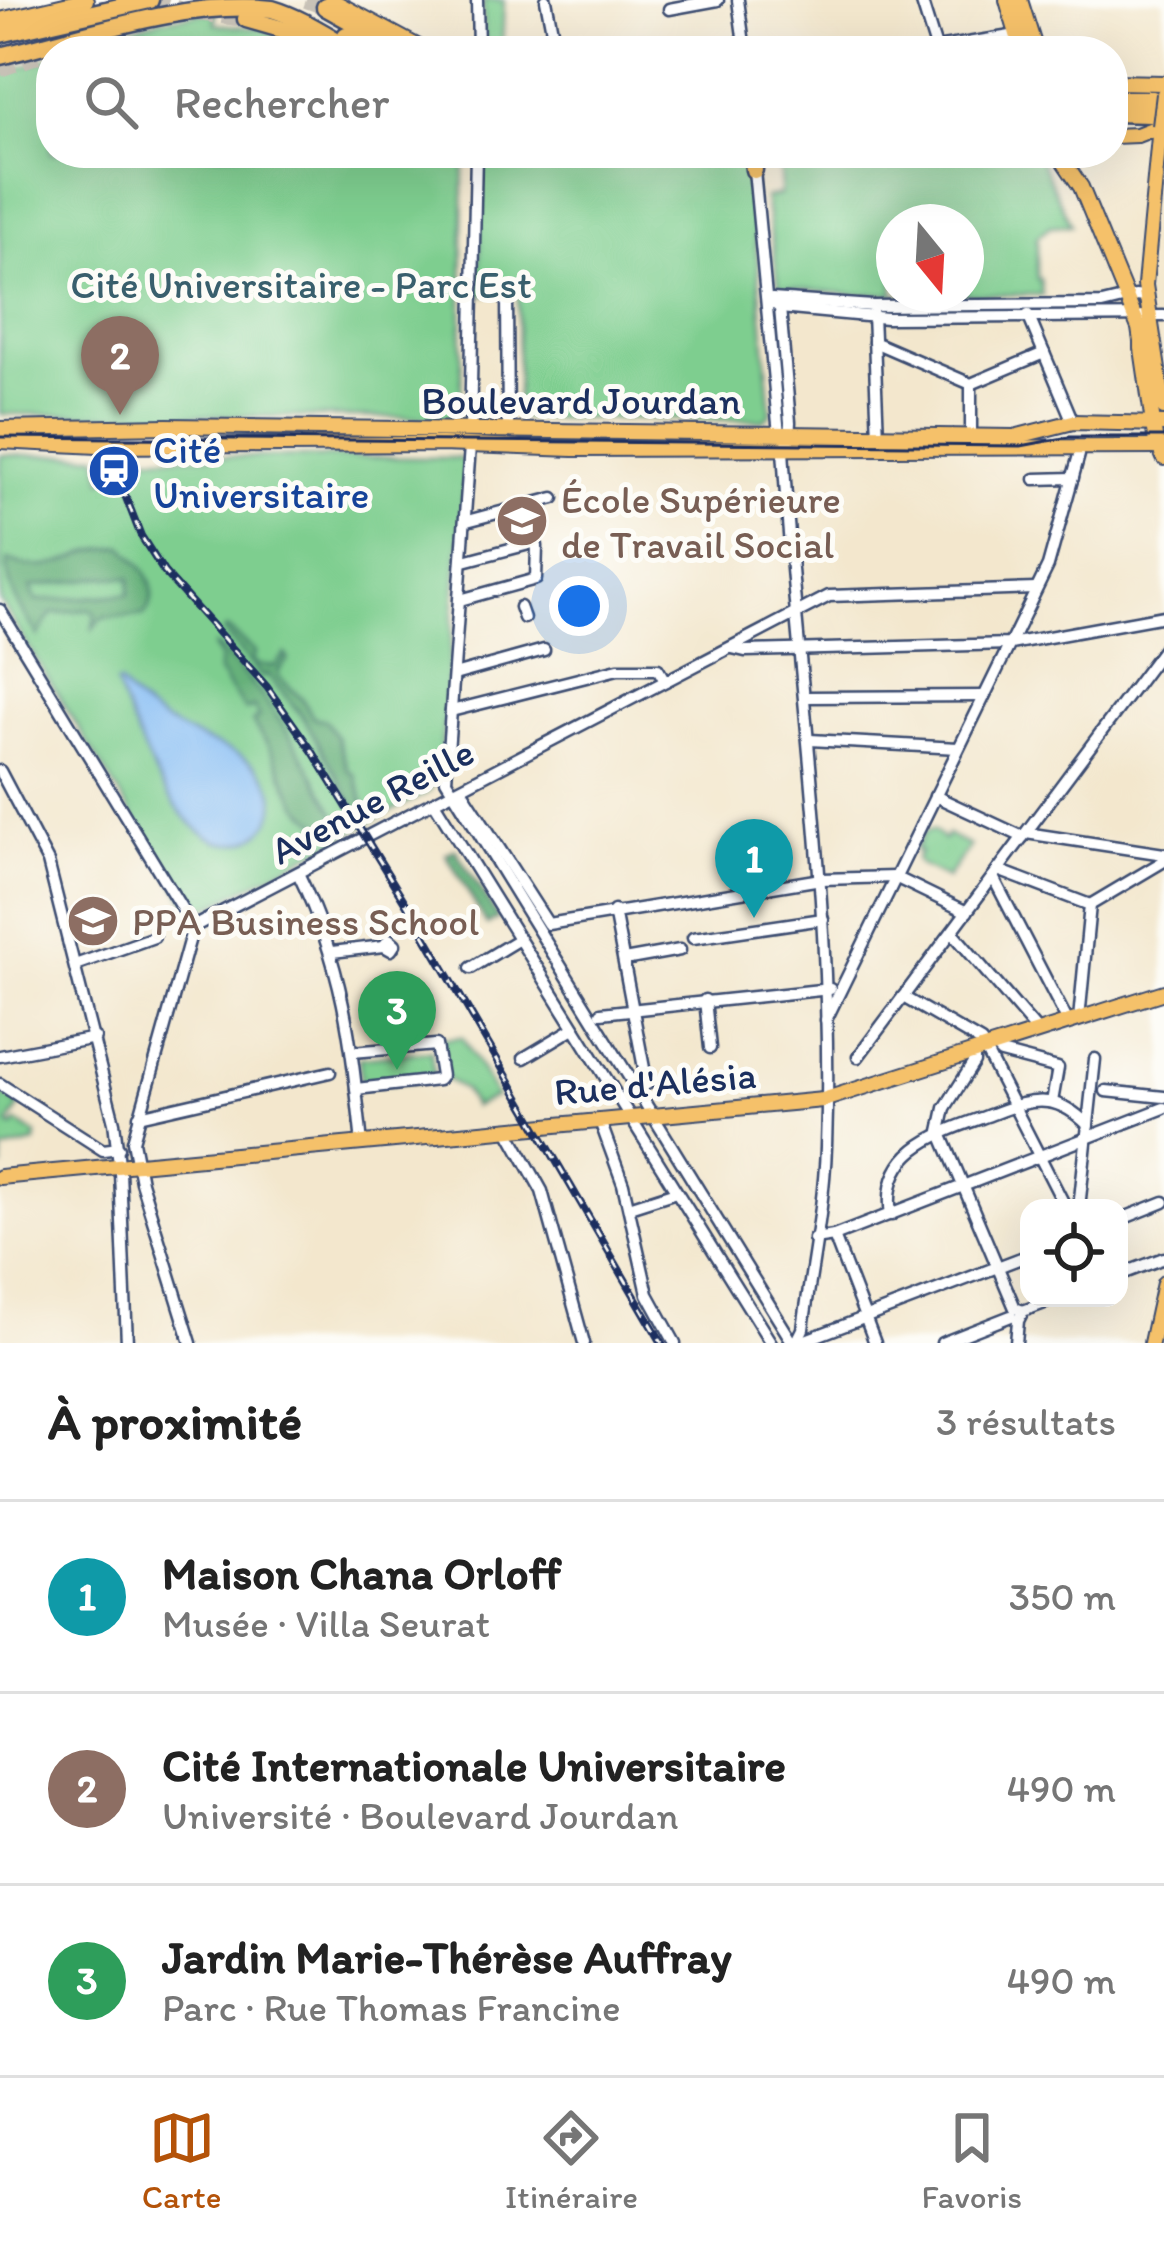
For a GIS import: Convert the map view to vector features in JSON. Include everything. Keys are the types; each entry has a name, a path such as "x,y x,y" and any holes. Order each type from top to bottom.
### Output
{"highway":[{"path":"0,34 150,0"},
{"path":"272,0 349,36"},
{"path":"69,36 168,7 209,1 268,8 325,36"},
{"path":"328,4 380,36"},
{"path":"246,19 296,36"},
{"path":"0,56 36,46"},
{"path":"1128,103 1158,112"},
{"path":"1128,113 1158,112"}],"main road":[{"path":"0,20 42,5 86,0"},
{"path":"1007,0 1018,35"},
{"path":"1020,0 1031,36"},
{"path":"328,4 395,36"},
{"path":"1128,82 1164,83"},
{"path":"1128,135 1137,135 1158,112"},
{"path":"1158,112 1146,297 1149,316 1139,328 1160,420 1162,451"},
{"path":"1068,168 1081,188 1125,298 1149,316"},
{"name":"Boulevard Jourdan","path":"0,442 89,446 470,439 508,430 1021,437 1073,422 1160,420"},
{"name":"Boulevard Jourdan","path":"0,429 98,426 783,450 1078,446 1162,451"},
{"name":"Rue d'Alésia","path":"0,1177 109,1161 136,1164 827,1099 1164,992"},
{"path":"1151,1343 1164,1283"}],"street":[{"path":"477,0 478,36"},
{"path":"546,0 553,36"},
{"path":"669,9 718,0"},
{"path":"738,0 743,36"},
{"path":"921,0 932,36"},
{"path":"1012,36 1018,35"},
{"path":"476,168 467,521 446,780 544,922 555,924 821,879 895,877 967,912"},
{"path":"754,168 784,433"},
{"path":"507,297 508,430"},
{"path":"1028,310 1146,297"},
{"path":"768,299 780,308 1149,316"},
{"path":"768,299 873,312"},
{"path":"780,308 783,450 821,879 827,1099 824,1175 804,1326 796,1343"},
{"path":"1028,310 1073,422"},
{"path":"873,312 878,436"},
{"path":"874,342 971,385 1044,353"},
{"path":"971,385 971,437"},
{"path":"824,1023 1048,566 1078,446"},
{"path":"1035,479 1072,478"},
{"path":"467,521 554,499"},
{"path":"460,601 536,579 537,546 533,543 464,561"},
{"name":"Avenue Reille","path":"193,927 831,596 1036,589"},
{"path":"0,610 193,927 133,1142 191,1343"},
{"path":"732,648 1010,644 1164,616"},
{"path":"858,1057 1164,648"},
{"path":"454,675 544,650"},
{"path":"451,710 618,669 658,669 664,681"},
{"path":"806,697 984,696"},
{"path":"810,740 958,748"},
{"path":"0,770 48,862 95,1038 127,1343"},
{"path":"456,791 651,1116 796,1343"},
{"path":"935,796 1024,835 1164,858"},
{"path":"434,802 771,1343"},
{"path":"1090,904 1164,858"},
{"path":"298,873 332,952 352,1052 362,1144"},
{"path":"996,873 1090,904"},
{"path":"996,873 1074,1020"},
{"path":"1074,1020 1090,904"},
{"path":"614,911 647,1084"},
{"path":"693,938 823,919"},
{"path":"952,932 1038,1032"},
{"path":"75,965 154,937"},
{"path":"471,968 519,939"},
{"path":"332,952 384,946"},
{"path":"624,960 680,950"},
{"path":"601,1012 824,988 839,992"},
{"path":"903,997 981,1042 1061,1199"},
{"path":"705,1000 710,1048"},
{"path":"524,1058 574,1028"},
{"path":"0,1056 95,1038"},
{"path":"352,1052 437,1045 441,1076 356,1089"},
{"path":"984,1049 1058,1068 1052,1102"},
{"path":"984,1049 945,1108 940,1132 1017,1314 1016,1343"},
{"path":"1080,1199 1095,1059"},
{"path":"139,1116 330,1072"},
{"path":"0,1084 109,1161"},
{"path":"1106,1091 1164,1097"},
{"path":"891,1215 890,1192 898,1168 915,1146 940,1132 1013,1107 1052,1102 1073,1112 1087,1132"},
{"path":"814,1238 835,1236 1040,1158 1087,1132 1164,1108"},
{"path":"599,1121 628,1207 648,1294 675,1343"},
{"path":"508,1130 542,1191 584,1343"},
{"path":"628,1207 676,1192"},
{"path":"1128,1216 1164,1202"},
{"path":"835,1236 875,1343"},
{"path":"796,1343 1020,1258"},
{"path":"1128,1272 1164,1258"},
{"path":"943,1343 1035,1307"}],"green space":[{"path":"483,0 504,0 503,36 484,36"},
{"path":"215,11 215,24 263,29 280,36 110,36 159,20"},
{"name":"Cité Universitaire - Parc Est","path":"36,62 36,168 464,168 461,410 454,418 0,414 0,74"},
{"path":"482,168 749,168 771,413 764,420 524,418 517,411 518,293 479,295"},
{"path":"781,168 1044,168 1071,225 1050,226 1037,237 1037,279 1042,295 984,295 984,204 876,204 876,294 779,286 765,198 780,195"},
{"path":"0,455 98,455 103,480 132,471 134,456 459,458 464,464 464,490 439,776 428,792 208,908 186,902 0,601"},
{"path":"123,546 144,569 152,587 144,615 103,617 93,628 95,614 90,609 51,614 38,636 12,591 8,560 47,566","holes":["130,578 129,594 36,601 31,587"]},
{"path":"227,628 255,652 257,665 275,666 285,654 288,659 279,677 337,737 366,809 358,813 304,718 267,674 262,677 224,632"},
{"path":"213,645 268,704 340,822 328,829 297,802 254,725 259,717 254,707 245,710 218,671 220,660"},
{"path":"933,830 944,840 947,835 970,846 947,878 916,859 924,832"},
{"path":"455,849 498,918 487,925 446,854"},
{"path":"462,1037 496,1096 473,1107 464,1090 445,1078 441,1039"},
{"path":"431,1051 434,1079 362,1085 359,1058"},
{"path":"0,1093 20,1106 9,1124 13,1127 17,1122 36,1135 35,1143 2,1151 3,1167 0,1167"}],"water":[{"path":"119,683 157,717 238,754 260,770 273,793 274,808 261,832 236,843 221,842 190,822 151,766"}],"tunnel":[{"path":"152,0 188,12 246,19"},
{"path":"306,0 325,7"},
{"path":"0,69 36,56"}],"tram line":[{"path":"0,437 1021,446 1069,437 1164,437"}],"railway":[{"path":"116,472 141,536 164,572 267,687 313,752 662,1343"}],"place":[{"name":"Cité Internationale Universitaire","path":"120,415"},
{"name":"Cité Universitaire","path":"114,471"},
{"name":"École Supérieure de Travail Social","path":"522,521"},
{"name":"Maison Chana Orloff","path":"754,918"},
{"name":"PPA Business School","path":"93,921"},
{"name":"Jardin Marie-Thérèse Auffray","path":"397,1070"}]}
